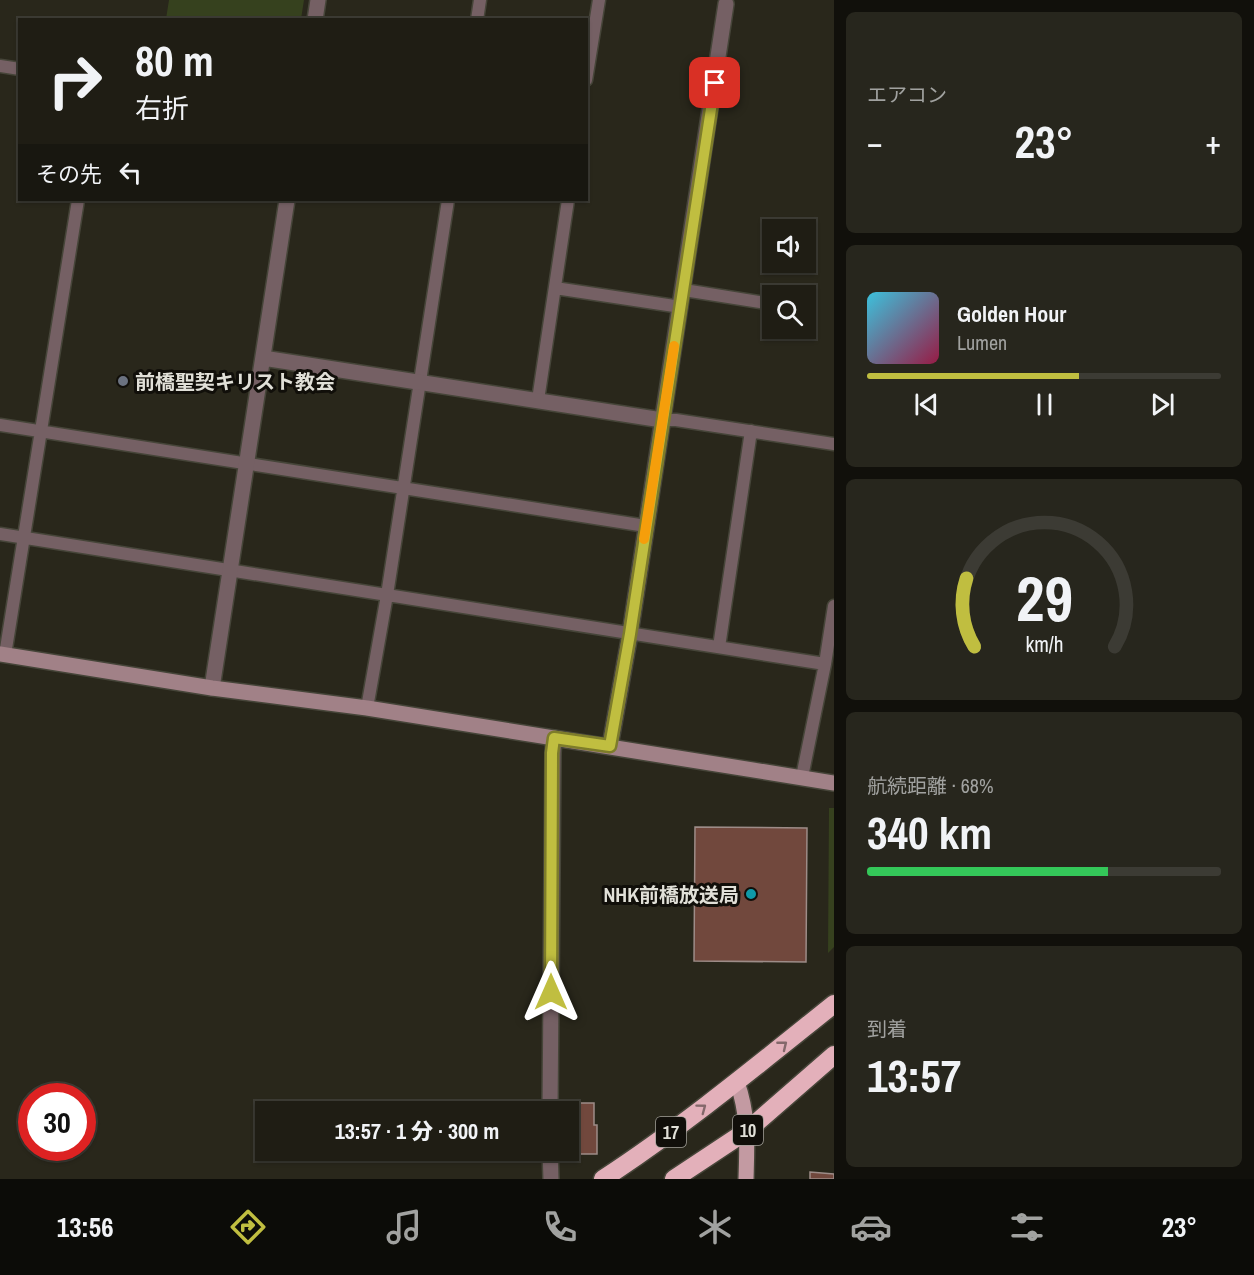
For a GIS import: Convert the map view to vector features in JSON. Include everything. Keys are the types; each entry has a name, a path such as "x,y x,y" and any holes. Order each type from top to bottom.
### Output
{"highway":[{"name":"17","path":"603,1179 737,1082 834,1004"},
{"name":"17","path":"674,1179 748,1130 834,1055"}],"main road":[{"name":"10","path":"737,1082 745,1104 748,1130 746,1179"}],"street":[{"path":"315,18 318,0"},
{"path":"610,746 630,634 684,290 725,2"},
{"path":"212,688 287,201"},
{"path":"263,358 662,420"},
{"path":"2,654 212,688 367,708 834,783"},
{"path":"550,1101 552,753 554,738"},
{"path":"550,1161 551,1179"}],"lane":[{"path":"477,18 480,0"},
{"path":"588,68 599,0"},
{"path":"0,66 18,69"},
{"path":"2,654 24,538 78,201"},
{"path":"367,708 387,595 448,201"},
{"path":"537,400 567,201"},
{"path":"555,288 681,308"},
{"path":"684,290 762,302"},
{"path":"662,420 676,420 834,444"},
{"path":"0,425 646,526"},
{"path":"719,647 751,431"},
{"path":"0,534 825,664"},
{"path":"802,777 833,624 834,606"}],"green space":[{"path":"169,0 304,0 301,18 166,18"},
{"path":"829,808 834,808 834,947 828,953"}],"building":[{"name":"NHK前橋放送局","path":"695,827 807,828 806,962 694,961"},
{"path":"579,1103 594,1103 597,1154 579,1154"},
{"path":"810,1172 834,1174 834,1179 810,1179"}],"slow traffic":[{"path":"644,539 674,346"}],"place":[{"name":"前橋聖契キリスト教会","path":"123,381"},
{"name":"NHK前橋放送局","path":"751,894"}],"route":[{"path":"551,992 552,753 554,738 610,746 630,634 715,83"}]}
